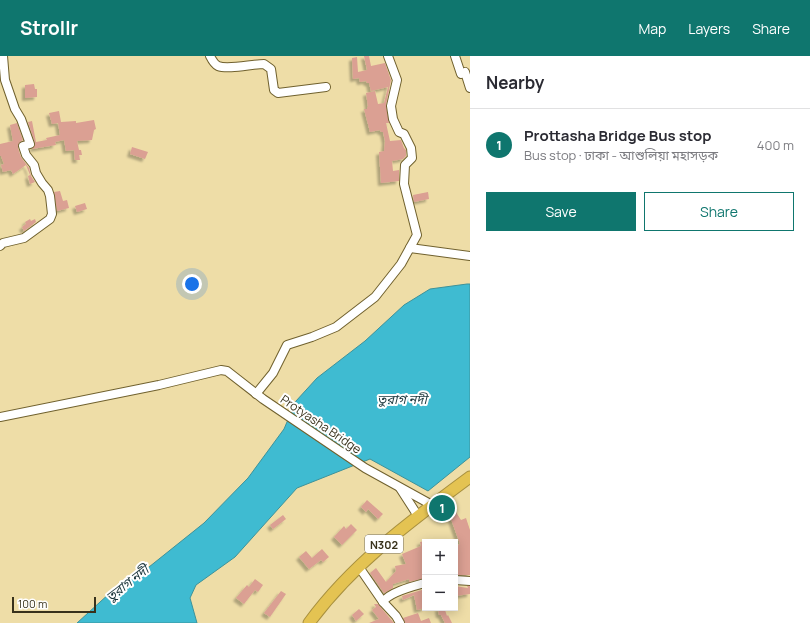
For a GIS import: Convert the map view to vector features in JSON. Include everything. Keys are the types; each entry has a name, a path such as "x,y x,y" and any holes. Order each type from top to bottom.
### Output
{"highway":[{"name":"N302","path":"309,623 322,605 340,585 377,550 432,505 470,477"}],"street":[{"path":"0,246 24,238 50,219 52,214 48,190 36,173 34,165 26,155 23,146 30,144 15,109 5,80 2,69 3,56"},
{"path":"210,56 213,63 227,68 264,64 271,69 274,90 278,93 326,87"},
{"path":"260,396 287,345 336,327 374,297 401,264 417,235 404,184 405,166 412,158 412,151 404,134 399,132 392,114 391,106 397,80 388,56"},
{"path":"455,56 461,74 465,72 470,88"},
{"path":"410,248 470,256"},
{"name":"Protyasha Bridge","path":"0,417 159,385 221,370 227,371 260,396 365,468 432,505"},
{"path":"400,487 418,516"},
{"path":"359,567 383,602 396,616 400,623"},
{"path":"458,580 470,581"},
{"path":"383,602 386,597 422,584"}],"water":[{"name":"তুরাগ নদী","path":"470,284 470,457 428,491 370,459 297,488 235,557 196,585 190,598 197,623 77,623 111,592 144,571 204,523 248,478 284,429 296,401 317,378 365,341 404,305 430,289"}],"building":[{"path":"364,56 369,56 371,66 385,63 391,80 386,105 389,123 386,123 390,141 401,140 406,150 406,156 403,159 392,161 393,171 399,170 399,181 381,183 379,152 384,151 385,141 383,132 380,130 370,132 364,109 367,109 368,107 366,93 375,91 378,104 384,103 388,87 371,91 369,83 366,81 360,82 359,78 353,79 352,58 357,57 358,72 367,70"},
{"path":"34,84 35,89 37,89 37,97 25,98 25,85"},
{"path":"59,111 61,122 76,121 76,123 94,120 96,129 94,130 92,140 77,141 82,155 79,155 80,160 75,160 74,150 66,151 64,140 55,142 56,145 32,149 35,143 28,122 32,121 36,142 47,140 46,138 60,135 58,123 52,124 49,113"},
{"path":"17,123 23,140 19,143 18,148 21,157 29,168 31,176 35,182 30,184 28,176 30,175 26,165 13,174 11,170 3,172 1,165 4,164 0,156 0,144 13,141 10,125"},
{"path":"132,147 148,152 145,159 130,154"},
{"path":"60,191 63,201 67,200 69,208 57,211 54,192"},
{"path":"428,192 429,199 414,202 413,195"},
{"path":"85,203 87,209 77,212 75,206"},
{"path":"30,219 31,221 35,219 36,222 24,231 22,227 26,224 25,222"},
{"path":"367,500 383,514 378,519 368,509 366,512 361,507"},
{"path":"454,509 461,520 466,518 470,530 470,575 458,575 458,545 460,544 448,514"},
{"path":"283,515 286,519 273,529 270,525"},
{"path":"351,524 357,530 342,545 334,537 344,526 346,529"},
{"path":"420,542 422,542 422,579 409,582 409,579 393,584 393,588 384,593 370,573 376,568 386,582 396,571 395,566 406,564 402,554 421,546"},
{"path":"322,549 329,557 323,562 321,560 309,569 299,557 306,551 312,558"},
{"path":"255,579 263,585 258,592 255,590 244,604 236,598 247,585 249,587"},
{"path":"458,586 468,588 467,586 470,586 470,594 458,596"},
{"path":"422,590 422,609 417,610 414,595 403,600 402,596"},
{"path":"281,591 286,594 270,617 264,613"},
{"path":"374,604 378,604 394,623 369,623 379,619 372,610 376,607"},
{"path":"359,609 364,614 356,621 352,615"},
{"path":"438,611 445,611 452,623 445,623 441,615 439,615"},
{"path":"418,613 421,621 429,618 431,623 405,623 403,618"}],"place":[{"name":"Prottasha Bridge Bus stop","path":"442,508"}]}
